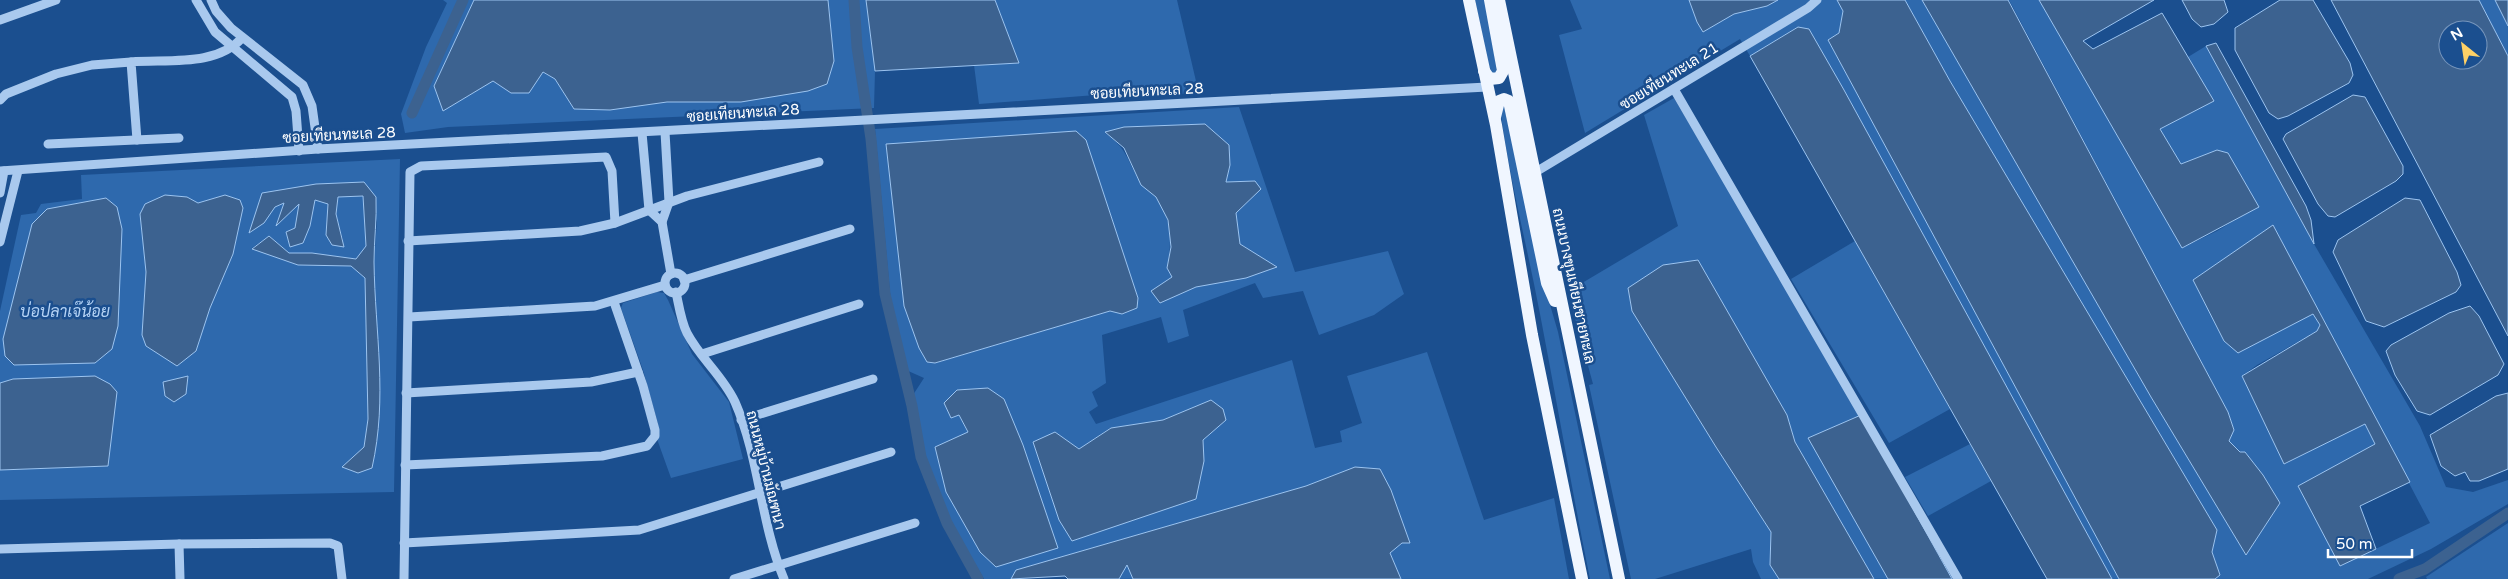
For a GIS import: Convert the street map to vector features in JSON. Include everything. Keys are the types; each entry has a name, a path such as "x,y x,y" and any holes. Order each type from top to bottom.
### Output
{"main road":[{"path":"1469,0 1495,119 1532,334 1582,579"},
{"path":"1484,71 1490,79 1499,78 1503,71 1490,0"},
{"name":"ถนนบางขุนเทียนชายทะเล","path":"1499,0 1619,579"},
{"path":"1495,119 1496,106 1499,101 1504,99 1509,101 1547,283 1565,325"}],"street":[{"path":"0,20 56,0"},
{"path":"196,0 215,32 292,97 296,111 299,151"},
{"path":"211,0 222,18 242,38 296,79 307,92 312,106 318,149"},
{"name":"ซอยเทียนทะเล 21","path":"1534,173 1808,8 1818,0"},
{"path":"0,100 6,94 56,74 92,65 197,58 220,54 232,48 242,38"},
{"path":"131,62 138,140"},
{"name":"ซอยเทียนทะเล 28","path":"2,171 318,149 1488,87"},
{"path":"1674,89 1958,579"},
{"path":"292,97 307,92"},
{"path":"665,132 669,202 662,222 671,274"},
{"path":"642,133 649,210 662,222"},
{"path":"48,144 179,138"},
{"path":"404,579 410,172 417,166 606,158 612,171 615,223"},
{"path":"408,241 580,231 615,223 669,202 819,162"},
{"path":"0,242 3,221 18,170"},
{"path":"0,194 2,171"},
{"path":"684,280 850,229"},
{"path":"671,274 678,274 684,280 682,289 676,292 670,292 665,285 666,278 671,274"},
{"path":"409,317 595,306 614,302 665,285"},
{"name":"ถนนหมู่บ้านมัณฑนา","path":"676,292 687,333 723,382 741,420 767,528 784,579"},
{"path":"406,465 602,456 647,446 655,436 655,430 638,372 614,302"},
{"path":"702,354 859,304"},
{"path":"406,393 591,382 638,372"},
{"path":"741,420 873,379"},
{"path":"404,543 639,530 891,452"},
{"path":"734,579 915,523"},
{"path":"0,549 179,544 330,543 338,546 342,579"},
{"path":"179,544 180,579"}],"shaded area":[{"path":"443,0 474,0 434,86 493,81 511,93 542,72 555,79 574,109 640,105 705,94 834,61 828,0 866,0 875,71 874,108 448,127 405,133 401,114 426,47 447,3"},
{"path":"995,0 1177,0 1199,94 1121,93 979,104 974,65 1019,63"},
{"path":"1475,0 1486,0 1497,73 1492,73 1489,67"},
{"path":"1570,0 1689,0 1703,32 1734,14 1767,6 1778,0 1837,0 1843,11 1839,33 1828,40 2119,579 2112,579 1844,90 1797,27 1750,56 1740,39 1585,133 1559,35 1582,29"},
{"path":"1905,0 1922,0 2151,397 2246,555 2280,503 2263,475 2245,452 2241,452 2229,441 2234,430 2228,412 2009,0 2039,0 2182,248 2217,231 2258,206 2217,150 2181,164 2160,129 2213,101 2188,57 2206,46 2314,244 2420,426 2446,487 2473,492 2508,480 2508,504 2431,549 2368,579 2215,579 2219,575 2212,552 2217,530 1950,81","holes":["2273,225 2430,523 2340,566 2375,444 2365,423 2285,464 2242,376 2257,365 2317,331 2320,325 2313,314"]},
{"path":"2479,0 2495,0 2508,26 2508,56"},
{"path":"1674,98 1861,415 1809,438 1888,579 1874,579 1795,442 1787,415 1753,359 1628,288 1632,311 1771,532 1770,565 1779,579 1761,579 1753,562 1751,549 1655,579 1631,579 1589,385 1593,384 1572,307 1572,289 1678,226 1644,115"},
{"path":"1504,106 1541,274 1558,332 1610,579 1590,579 1540,314 1508,160 1500,108"},
{"path":"1239,107 1295,272 1388,251 1404,294 1374,315 1319,335 1303,291 1263,298 1255,283 1183,310 1189,336 1168,343 1161,317 1102,335 1106,383 1092,392 1098,406 1089,412 1096,424 1292,360 1315,448 1342,442 1340,431 1362,423 1347,376 1427,352 1484,520 1554,498 1569,579 1401,579 1390,553 1402,543 1410,543 1355,467 1306,486 1016,570 1011,579 984,579 949,519 920,441 913,395 924,378 906,370 891,303 875,129","holes":["1077,132 1086,141 1138,298 1137,308 1123,314 1110,311 936,363 927,362","1105,133 1230,165 1226,182 1255,181 1251,197 1235,213 1240,244 1276,267 1196,287 1160,302 1172,277 1167,268 1170,232 1166,214 1157,198 1142,184 1122,149","1211,400 1225,420 1203,440 1204,461 1103,529 1073,541 1055,432 1079,449 1110,428 1163,420","959,415 1058,548 935,447 968,433"]},
{"path":"400,159 394,492 0,500 0,470 108,466 13,379 0,383 0,311 21,215 36,213 41,204 82,199 81,175","holes":["364,182 377,222 374,261 372,468 351,460 364,447 368,419 365,278 351,266 298,265 252,248 269,236 289,253 312,253 357,259 366,246 363,196 338,196 336,214 343,240 326,235 328,203 315,200 310,226 290,247 286,232 295,228 300,203 276,225 285,202 275,207 262,193","225,195 233,254 210,308 142,335 146,272 140,214 187,197 198,203","107,198 112,349 47,209"]},
{"path":"1855,241 1950,409 1889,443 1791,279"},
{"path":"657,292 664,293 692,354 729,402 743,459 671,478 657,439 658,424 643,370 621,308 623,303"},
{"path":"1970,444 1991,481 1928,516 1905,477"},
{"path":"2508,523 2508,579 2427,579 2426,577"},
{"path":"1127,564 1133,579 1119,579"}],"water":[{"path":"474,0 828,0 834,61 827,84 808,91 741,102 667,102 610,110 574,109 555,79 543,72 529,93 511,93 493,81 443,111 434,86"},
{"path":"866,0 995,0 1019,63 875,71"},
{"path":"1689,0 1778,0 1767,6 1734,14 1703,32"},
{"path":"1837,0 1905,0 1950,81 2217,530 2212,552 2220,575 2215,579 2119,579 1828,40 1839,33 1843,11"},
{"path":"1922,0 2008,0 2228,412 2234,430 2229,441 2240,452 2245,452 2263,475 2280,503 2246,555 2151,397"},
{"path":"2039,0 2154,0 2083,41 2093,49 2162,13 2214,101 2160,129 2181,164 2217,150 2228,153 2259,207 2182,248"},
{"path":"2182,0 2224,0 2228,12 2214,24 2201,27 2192,19"},
{"path":"2280,0 2313,0 2350,63 2353,75 2349,83 2288,116 2278,119 2269,113 2235,50 2235,28"},
{"path":"2331,0 2479,0 2508,56 2508,336"},
{"path":"2495,0 2508,0 2508,26"},
{"path":"1798,27 1809,29 1844,90 2112,579 2047,579 1750,56"},
{"path":"2216,43 2306,206 2311,220 2314,244 2206,46"},
{"path":"2353,95 2365,97 2403,166 2403,174 2396,181 2335,217 2328,216 2318,204 2283,139 2286,134"},
{"path":"1205,124 1229,145 1230,165 1226,182 1255,181 1261,189 1236,213 1240,244 1277,267 1246,278 1196,287 1160,303 1151,291 1172,277 1167,268 1171,247 1168,220 1156,197 1141,185 1124,148 1105,132 1124,127"},
{"path":"1076,131 1086,140 1138,298 1137,308 1122,314 1110,311 935,363 927,362 919,348 904,306 886,144"},
{"path":"364,182 376,197 374,262 380,390 377,442 372,468 358,473 342,467 364,447 368,419 365,278 351,266 298,265 252,249 269,236 289,253 312,253 356,259 366,246 363,196 338,197 336,214 344,247 332,245 326,235 328,204 315,200 310,226 303,243 290,247 286,232 295,228 299,204 276,226 284,203 275,207 264,223 249,233 262,193 316,184"},
{"path":"165,195 187,197 198,203 225,195 240,200 243,208 233,254 210,308 196,351 177,366 146,346 142,335 146,272 140,214 145,204"},
{"name":"บ่อปลาเจ๊น้อย","path":"106,198 117,207 122,229 118,326 112,349 95,363 14,365 5,356 3,339 32,224 47,209"},
{"path":"2405,198 2420,200 2457,272 2461,285 2456,292 2384,327 2366,321 2333,252 2338,240"},
{"path":"2273,225 2410,482 2360,506 2376,549 2340,566 2298,486 2375,444 2365,424 2284,464 2242,376 2317,331 2320,325 2313,314 2238,353 2224,341 2193,280"},
{"path":"1698,260 1787,415 1795,442 1874,579 1779,579 1770,565 1771,532 1632,311 1628,288 1663,265"},
{"path":"2470,306 2479,316 2504,364 2498,375 2430,415 2417,411 2395,375 2386,351 2391,345 2449,313"},
{"path":"95,376 110,384 117,392 108,466 0,470 0,383 13,379"},
{"path":"188,376 186,394 174,402 165,396 163,382"},
{"path":"988,388 1004,399 1023,445 1058,548 996,567 980,552 946,492 935,447 968,432 959,415 951,418 944,403 957,390"},
{"path":"2508,393 2508,469 2479,481 2470,481 2465,472 2455,476 2441,466 2430,435 2496,396"},
{"path":"1211,400 1223,409 1226,420 1203,440 1204,461 1196,499 1072,541 1059,520 1033,442 1055,432 1079,449 1111,428 1163,420"},
{"path":"1861,415 1952,579 1888,579 1808,438"},
{"path":"1355,467 1380,469 1391,490 1410,543 1402,543 1390,553 1401,579 1133,579 1127,565 1119,579 1068,579 1065,576 1011,579 1016,570 1306,486"}],"waterway":[{"path":"412,113 463,0"},
{"path":"854,0 857,47 871,139 885,294 912,406 921,457 947,523 978,579"},
{"path":"2399,579 2425,569 2508,513"}]}
